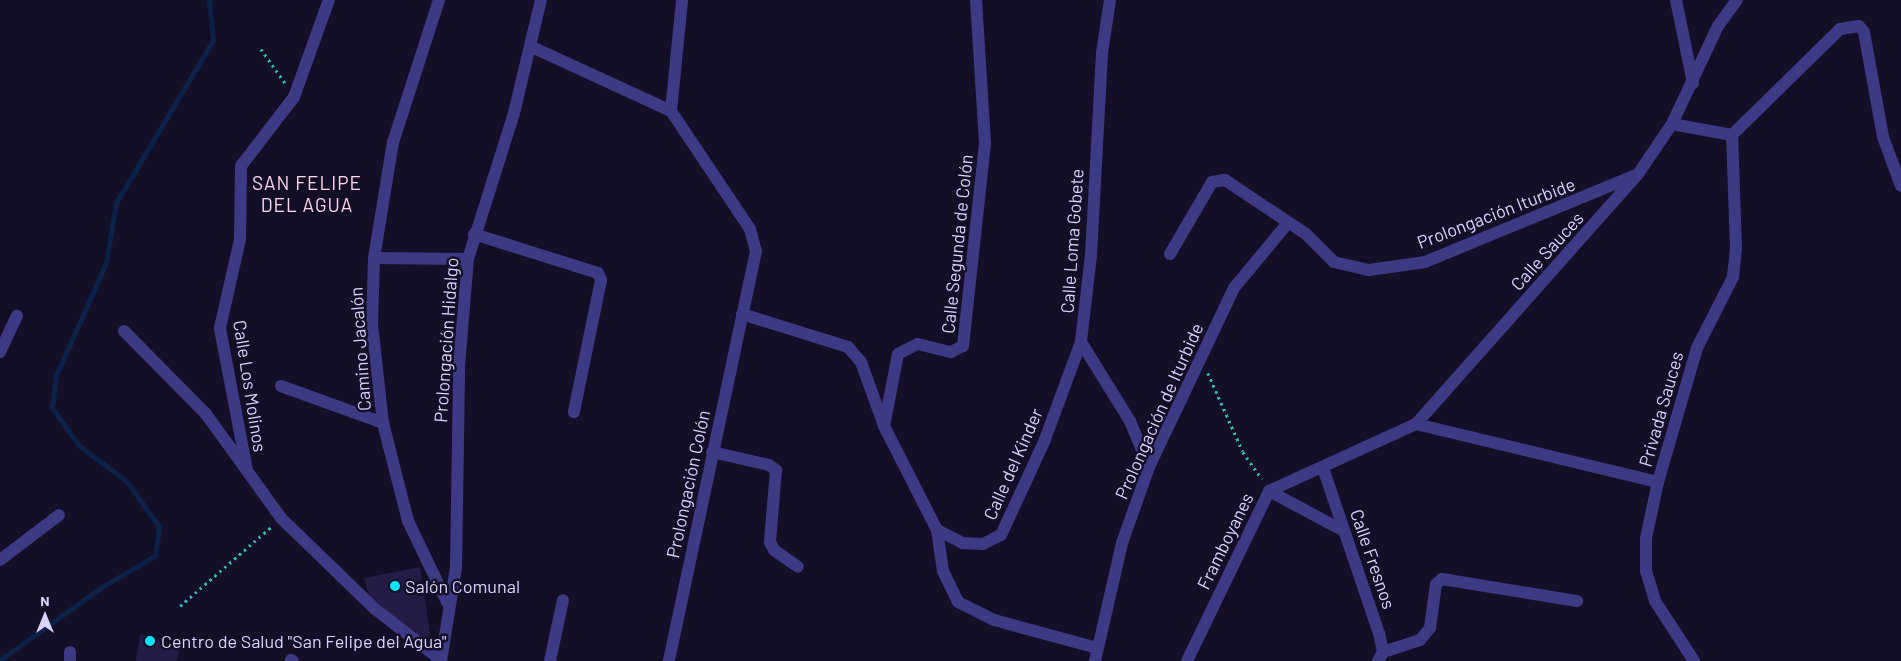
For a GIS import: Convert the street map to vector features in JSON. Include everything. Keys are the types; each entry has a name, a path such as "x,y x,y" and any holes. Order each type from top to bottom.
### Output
{"street":[{"path":"318,0 322,26"},
{"name":"Calle Los Molinos","path":"246,470 221,338 221,307 240,239 243,158 294,97 322,26 329,0"},
{"name":"Camino Jacalón","path":"439,0 393,142 374,258 372,324 383,424 408,521 447,602"},
{"name":"Prolongación Hidalgo","path":"441,660 447,602 456,567 459,366 468,259 532,47 541,0"},
{"path":"532,47 671,111 682,0"},
{"name":"Calle Segunda de Colón","path":"884,426 898,354 918,344 951,352 963,346 985,143 976,0"},
{"name":"Calle Loma Gobete","path":"1081,342 1092,255 1102,53 1110,0"},
{"path":"1676,0 1692,83"},
{"path":"1718,26 1725,0"},
{"name":"Calle Sauces","path":"1324,468 1416,424 1638,174 1672,124 1718,26 1737,0"},
{"path":"1672,124 1732,135 1840,29 1858,26 1864,32 1883,137 1901,186"},
{"name":"Prolongación Colón","path":"669,661 756,251 750,229 671,111"},
{"name":"Privada Sauces","path":"1416,424 1658,482 1697,348 1733,278 1736,248 1732,135"},
{"name":"Prolongación Iturbide","path":"1170,254 1212,182 1225,180 1287,224 1306,234 1334,262 1369,270 1425,262 1638,174"},
{"name":"Prolongación de Iturbide","path":"1094,661 1122,543 1149,467 1234,288 1287,224"},
{"path":"474,234 598,273 601,280 574,412"},
{"path":"374,258 468,259"},
{"path":"742,314 848,347 861,362 884,426 936,530 943,571 958,602 994,620 1097,648"},
{"path":"0,352 17,316"},
{"name":"Calle Los Molinos","path":"124,331 206,414 246,470"},
{"path":"1081,342 1130,421 1149,467"},
{"name":"Calle del Kinder","path":"936,530 963,543 982,544 1001,535 1044,442 1081,342"},
{"path":"281,386 383,424"},
{"path":"712,452 769,465 776,470 770,542 774,550 798,567"},
{"name":"Framboyanes","path":"1188,661 1269,491 1324,468"},
{"name":"Calle Fresnos","path":"1324,468 1381,657"},
{"path":"246,470 281,518 375,609 441,660"},
{"path":"1658,482 1646,538 1646,570 1655,601 1694,661"},
{"path":"1269,491 1344,531"},
{"path":"0,560 59,515"},
{"path":"1381,657 1420,640 1430,628 1436,584 1442,580 1577,601"},
{"path":"550,661 563,600"}],"path":[{"path":"261,49 294,97"},
{"path":"1204,349 1208,374 1243,452 1269,491"},
{"path":"180,606 281,518"}],"building":[{"path":"420,567 431,639 421,641 372,604 364,578"},
{"name":"Centro de Salud \"San Felipe del Agua\"","path":"140,634 180,648 176,661 136,661"}],"waterway":[{"path":"0,660 102,587 155,556 159,527 127,482 79,446 52,408 56,376 106,263 116,203 213,40 209,0"}],"place":[{"name":"Salón Comunal","path":"395,586"},
{"name":"Centro de Salud \"San Felipe del Agua\"","path":"150,641"}],"district":[{"name":"SAN FELIPE DEL AGUA","path":"307,194"}]}
